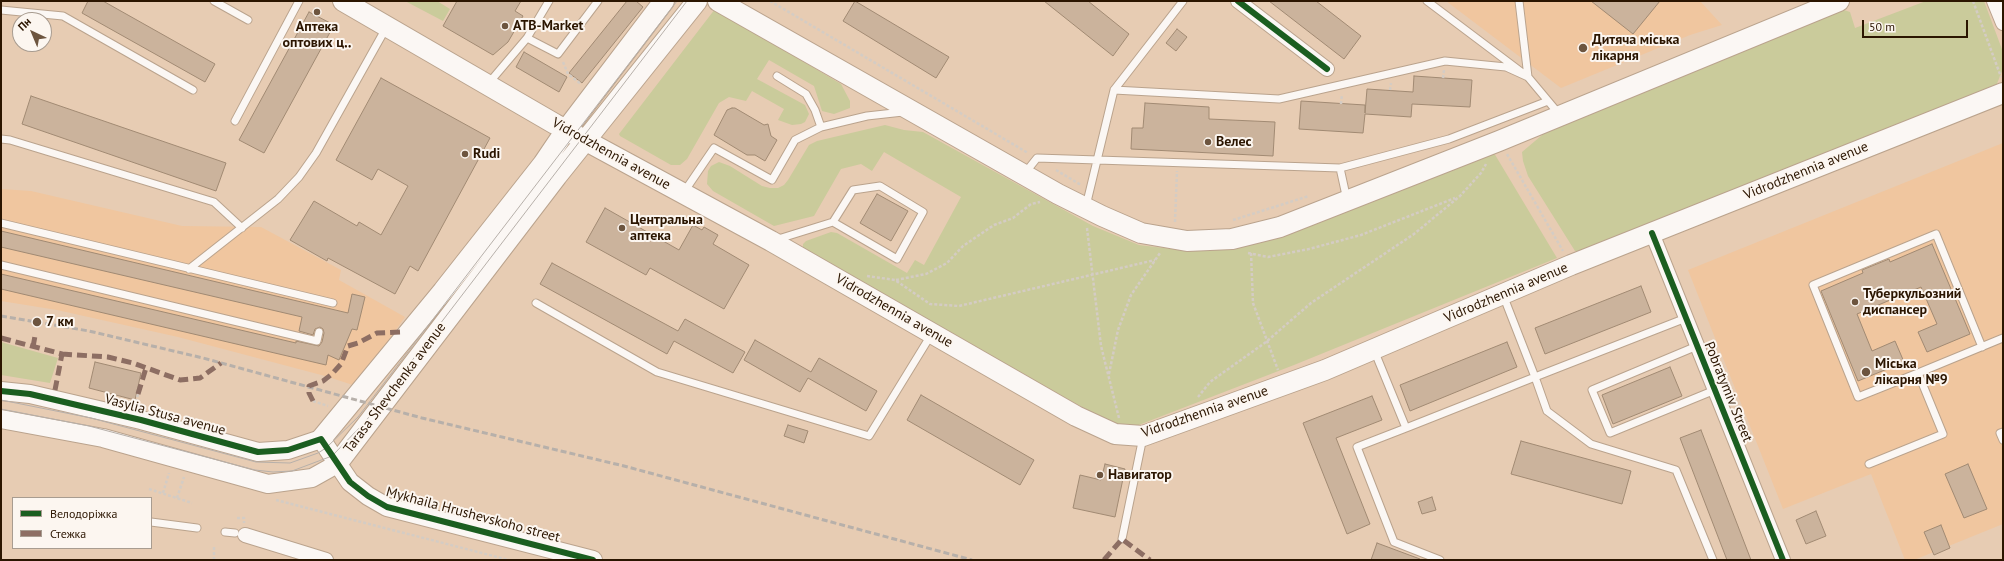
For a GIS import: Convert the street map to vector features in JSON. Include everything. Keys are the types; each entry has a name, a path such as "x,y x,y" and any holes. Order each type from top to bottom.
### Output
{"main road":[{"name":"Vidrodzhennia avenue","path":"343,1 566,130 771,241 1076,416 1115,434 1134,436 1325,370 1571,265 2003,93"},
{"name":"Tarasa Shevchenka avenue","path":"321,439 443,291 543,164 566,130 664,1"},
{"name":"Tarasa Shevchenka avenue","path":"337,464 552,182 697,1"},
{"path":"718,1 909,111 1064,197 1088,198 1102,216 1141,233 1174,227 1187,241 1232,238 1280,227 1499,141 1554,108 1839,1"}],"street":[{"path":"1238,1 1327,69"},
{"path":"1994,1 2003,23"},
{"name":"Pobratymiv Street","path":"1652,233 1783,560"},
{"name":"Vasylia Stusa avenue","path":"1,391 30,394 134,418 258,452 288,450 321,439"},
{"path":"1,419 103,438 268,484 312,478 337,464"},
{"name":"Tarasa Shevchenka avenue","path":"321,439 337,464"},
{"name":"Mykhaila Hrushevskoho street","path":"337,464 350,482 368,496 387,507 593,560"},
{"path":"239,534 323,559"}],"lane":[{"path":"214,1 248,20"},
{"path":"235,121 299,1"},
{"path":"488,84 527,38 549,1"},
{"path":"527,38 558,54 598,1"},
{"path":"1088,198 1114,90 1183,1"},
{"path":"1024,175 1037,158 1340,168 1449,139 1554,108 1528,77 1427,1"},
{"path":"1519,1 1528,77"},
{"path":"1,10 63,16 193,90"},
{"path":"189,269 278,199 299,176 316,153 387,26"},
{"path":"1114,90 1279,99 1445,61 1506,67 1528,77"},
{"path":"777,76 806,94 815,110 821,127"},
{"path":"683,194 714,148 772,180 795,140 821,127 867,116 909,111"},
{"path":"1,139 10,140 214,202 242,228"},
{"path":"1340,168 1347,200"},
{"path":"771,241 833,222 853,190 880,186 923,212 897,259 833,222"},
{"path":"1,223 333,303"},
{"path":"1982,347 1936,234 1813,285 1858,397 1982,347 2003,338"},
{"path":"1,266 317,341 319,332"},
{"path":"1502,294 1536,377 1547,411 1591,444 1676,470 1713,560"},
{"path":"536,303 657,372 869,436 932,333"},
{"path":"1440,560 1394,542 1357,448 1686,318"},
{"path":"1697,346 1592,390 1610,433 1715,390"},
{"path":"1373,349 1406,428"},
{"path":"1869,464 1943,434 1918,373"},
{"path":"2003,432 2000,433 2003,440"},
{"path":"1122,539 1134,436"},
{"path":"152,522 197,528"},
{"path":"225,532 239,534"}],"path":[{"path":"770,1 1037,158 1088,198 1093,275 1101,346 1108,376 1134,436"},
{"path":"1974,1 2003,83"},
{"path":"568,74 585,87"},
{"path":"1196,400 1210,382 1266,342 1311,303 1414,234 1460,196 1481,173 1499,141"},
{"path":"1499,141 1571,265"},
{"path":"1108,376 1118,330 1131,294 1155,260 1174,227 1178,162"},
{"path":"1226,222 1315,194"},
{"path":"1244,252 1268,256 1309,249 1361,235 1460,196"},
{"path":"866,276 895,280 926,274 947,262 962,246 994,225 1013,218 1031,204 1064,197"},
{"path":"1251,253 1253,303 1266,342 1284,385"},
{"path":"895,280 930,304 958,306 1155,260"},
{"path":"163,471 192,479"},
{"path":"163,493 169,473"},
{"path":"177,498 184,477"},
{"path":"149,489 192,503"},
{"path":"275,500 509,560"},
{"path":"214,547 214,560"}],"shaded area":[{"name":"Дитяча міська лікарня","path":"1446,1 1700,1 1722,25 1690,35 1561,88"},
{"name":"Міська лікарня №9","path":"2003,143 2003,524 1914,560 1905,560 1871,474 1783,509 1688,270"},
{"path":"1,189 31,191 182,226 261,227 341,270 339,280 405,317 356,386 325,376 178,337 57,310 1,301"}],"green space":[{"path":"405,1 437,1 450,9 443,21"},
{"path":"1926,1 1984,1 2003,52 2003,69 1996,86 1581,251 1575,251 1528,176 1523,161 1522,152 1548,130 1844,10 1850,12 1855,28"},
{"path":"715,9 841,84 850,101 850,108 834,114 822,111 814,86 769,60 757,79 805,105 809,114 805,122 792,125 778,120 784,109 752,91 746,101 729,97 719,103 687,159 680,165 671,165 620,136 619,134"},
{"path":"885,125 904,130 923,132 1093,226 1139,245 1189,251 1239,246 1494,153 1557,258 1294,365 1131,428 1116,426 805,252 803,248 803,244 806,241 831,232 837,233 907,273 915,260 924,265 961,197 884,152 872,171 861,164 841,169 814,216 774,226 713,191 707,184 708,171 711,166 719,162 730,166 762,186 778,188 784,185 788,180 809,145 817,141"},
{"path":"1,342 58,358 50,383 1,375"}],"building":[{"path":"88,1 103,1 215,64 205,82 82,13"},
{"path":"457,1 521,1 515,11 523,16 508,42 493,55 443,26"},
{"path":"627,1 636,1 643,7 582,83 569,73"},
{"path":"855,1 949,57 936,78 843,21"},
{"path":"1044,1 1088,1 1129,34 1113,56"},
{"path":"1269,1 1316,1 1361,36 1344,59"},
{"path":"1591,1 1660,1 1633,34"},
{"path":"309,12 334,25 264,153 239,140"},
{"path":"1177,29 1187,37 1176,51 1166,43"},
{"path":"524,52 567,77 559,92 516,67"},
{"path":"1414,76 1472,80 1470,107 1412,104 1411,117 1365,114 1363,133 1299,129 1301,101 1365,105 1365,113 1367,89 1413,92"},
{"path":"381,78 490,138 418,271 410,266 395,294 328,258 327,261 290,240 314,201 357,226 359,222 381,235 408,186 378,169 372,180 336,160"},
{"path":"31,96 226,163 216,191 22,124"},
{"path":"1145,103 1209,107 1209,119 1275,122 1273,156 1131,149 1132,128 1143,128"},
{"path":"735,108 764,125 768,124 771,136 777,140 765,161 755,155 747,155 714,135 727,110"},
{"path":"877,194 908,211 891,241 860,223"},
{"path":"605,208 679,250 693,225 702,230 704,227 718,235 713,244 749,265 724,309 650,268 646,275 586,242"},
{"path":"1,231 348,313 352,294 365,297 357,330 352,329 339,360 328,355 326,365 1,289 1,274 296,343 296,341 319,346 322,342 324,333 323,329 320,327 315,329 313,335 299,331 302,317 1,247"},
{"name":"Туберкульозний диспансер","path":"1932,244 1970,334 1927,352 1918,332 1937,324 1921,287 1857,314 1872,351 1895,341 1904,362 1858,381 1821,291 1863,273 1862,270 1889,259 1890,262"},
{"path":"552,263 678,331 685,319 745,352 733,373 674,341 667,354 540,284"},
{"path":"1641,286 1651,312 1545,354 1535,328"},
{"path":"755,340 811,372 819,358 877,391 866,411 808,378 800,392 744,360"},
{"path":"1507,342 1517,367 1410,411 1400,385"},
{"path":"95,362 141,373 135,400 89,388"},
{"path":"1670,367 1682,396 1613,424 1602,395"},
{"path":"921,395 1034,460 1020,485 907,420"},
{"path":"1372,396 1382,420 1336,438 1370,524 1347,534 1303,423"},
{"path":"788,425 808,431 804,443 784,436"},
{"path":"1701,430 1751,560 1727,560 1680,438"},
{"path":"1521,441 1631,471 1622,504 1511,474"},
{"path":"1105,464 1125,469 1115,517 1073,508 1080,475 1101,480"},
{"path":"1968,464 1987,509 1964,518 1945,474"},
{"path":"1432,497 1436,510 1422,514 1418,502"},
{"path":"1816,511 1826,536 1806,544 1796,520"},
{"path":"1941,525 1950,548 1934,555 1924,532"},
{"path":"1377,543 1420,559 1420,560 1371,560"}],"tram line":[{"path":"1,400 91,418 256,462 290,463 318,453 326,448 358,417 677,1"},
{"path":"1,409 89,426 255,470 273,472 292,471 332,456 365,422 687,1"}],"railway":[{"path":"1,316 89,331 203,358 422,418 624,466 972,560"}],"marked path":[{"path":"313,401 309,393 309,386 323,381 332,374 341,364 348,346 358,343 377,333 400,332"},
{"path":"33,347 35,336"},
{"path":"1,338 62,354 55,390"},
{"path":"62,354 108,357 133,363 180,380 200,378 221,363"},
{"path":"138,394 146,368"},
{"path":"1104,560 1122,539 1150,560"}],"cycle path":[{"path":"1238,1 1327,69"},
{"path":"1652,233 1783,560"},
{"path":"1,391 30,394 141,420 258,452 288,450 321,439 350,482 368,496 387,507 593,560"}],"place":[{"name":"Аптека оптових ц‥","path":"317,12"},
{"name":"ATB-Market","path":"505,26"},
{"name":"Дитяча міська лікарня","path":"1583,48"},
{"name":"Велес","path":"1208,142"},
{"name":"Rudi","path":"465,154"},
{"name":"Центральна аптека","path":"622,228"},
{"name":"Туберкульозний диспансер","path":"1855,302"},
{"name":"7 км","path":"37,322"},
{"name":"Міська лікарня №9","path":"1866,372"},
{"name":"Навигатор","path":"1100,475"}]}
